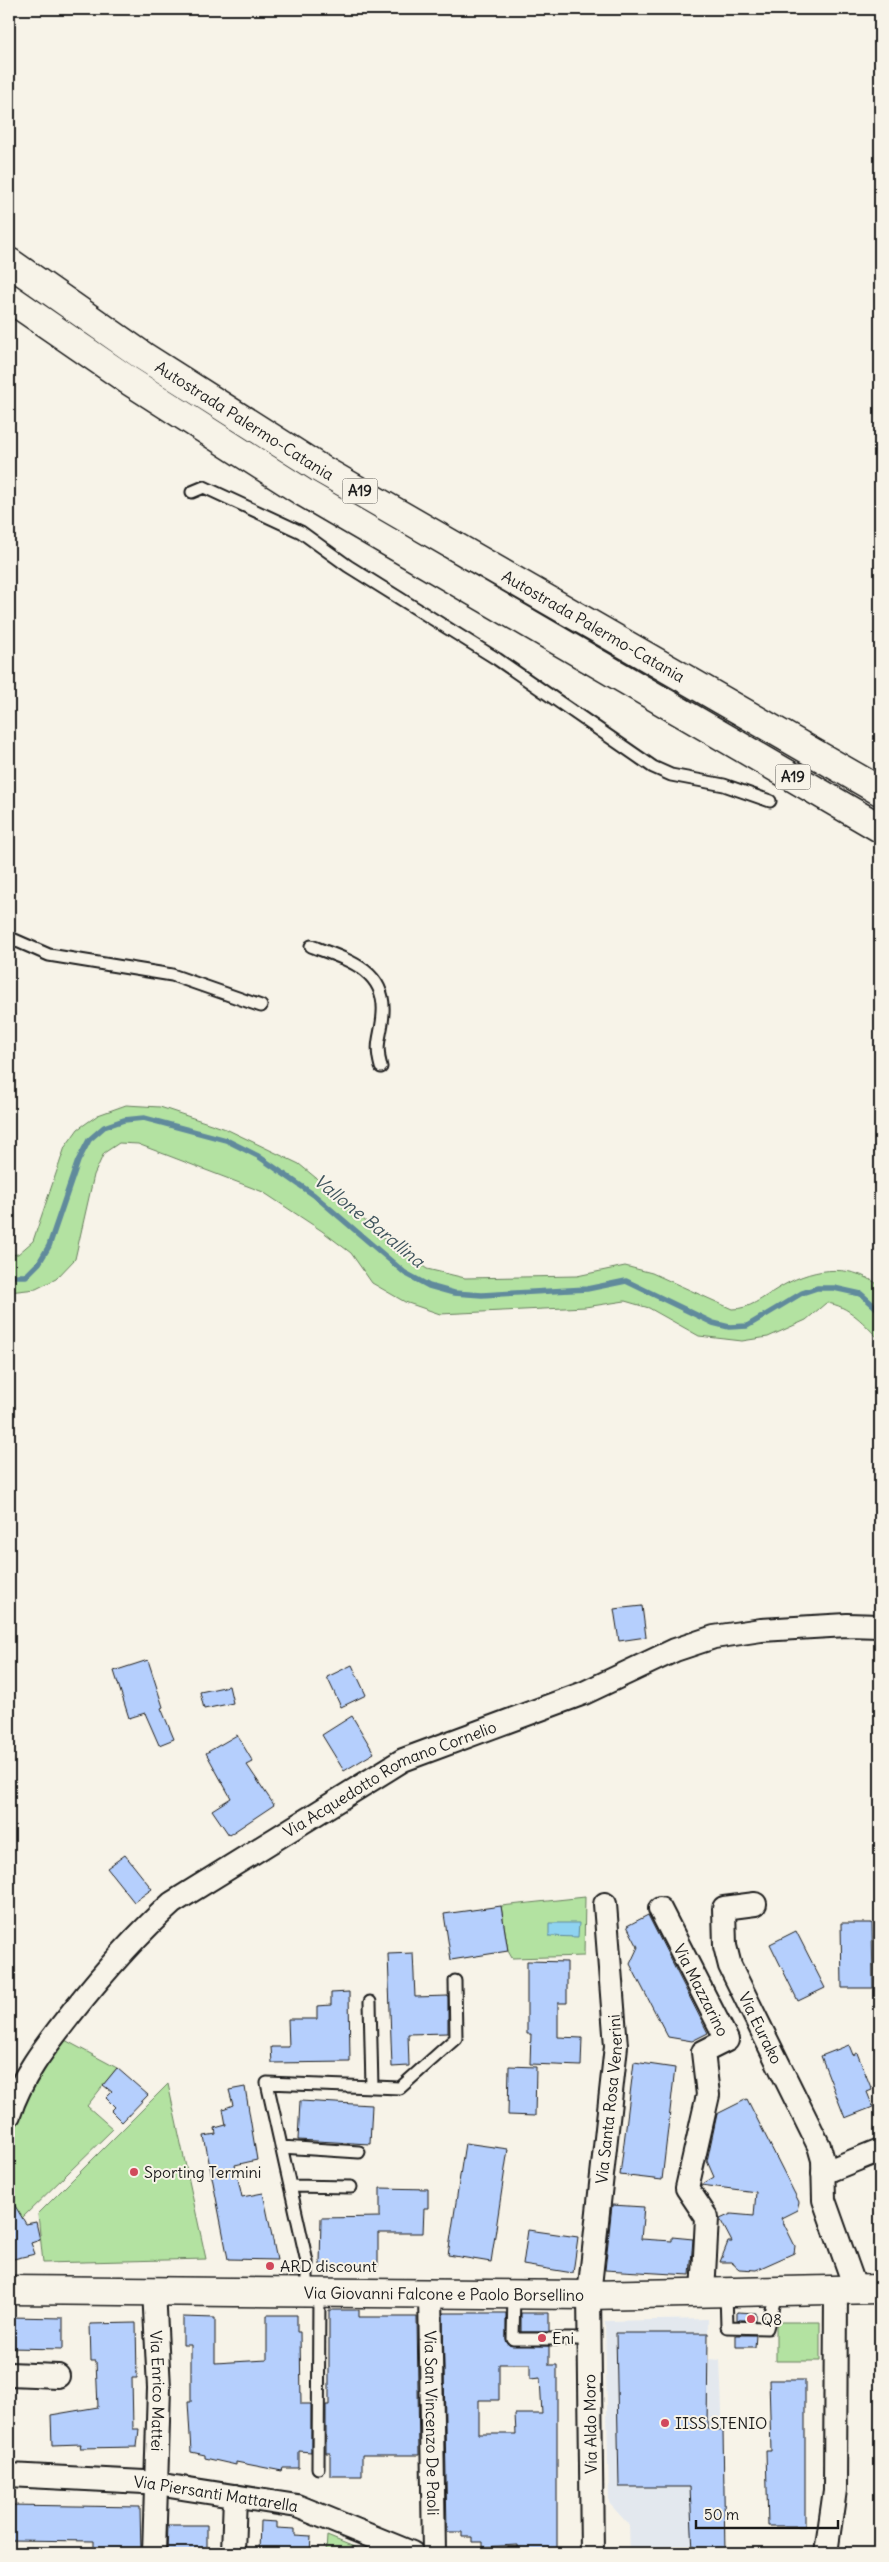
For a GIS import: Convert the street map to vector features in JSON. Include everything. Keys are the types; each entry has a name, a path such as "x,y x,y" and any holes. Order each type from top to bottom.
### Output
{"main road":[{"name":"Autostrada Palermo-Catania","path":"9,262 143,356 319,468 880,790"},
{"name":"Autostrada Palermo-Catania","path":"9,298 128,380 303,492 880,828"},
{"name":"Via Giovanni Falcone e Paolo Borsellino","path":"9,2290 589,2295 858,2290"}],"street":[{"name":"Via Acquedotto Romano Cornelio","path":"9,2115 15,2096 26,2074 115,1958 148,1924 172,1903 403,1760 584,1693 675,1650 714,1638 761,1630 847,1625 880,1626"},
{"name":"Via Santa Rosa Venerini","path":"589,2295 616,2046 605,1904"},
{"name":"Via Eurako","path":"755,1904 724,1908 727,1957 819,2146 823,2160 824,2200 858,2290 826,2553"},
{"name":"Via Mazzarino","path":"660,1909 727,2040 703,2052 708,2096 687,2188 707,2218 714,2292"},
{"path":"823,2173 880,2150"},
{"name":"Via Enrico Mattei","path":"154,2290 159,2388 158,2484 154,2553"},
{"name":"Via San Vincenzo De Paoli","path":"430,2293 434,2553"},
{"name":"Via Aldo Moro","path":"589,2295 592,2553"},
{"path":"9,2374 58,2376"},
{"name":"Via Piersanti Mattarella","path":"9,2475 158,2484 297,2506 406,2552"},
{"path":"233,2553 235,2496"}],"lane":[{"path":"192,492 204,487 301,532 348,566 497,659 653,767 671,775 724,785 770,801"},
{"path":"10,938 49,955 172,974 262,1006"},
{"path":"311,946 362,968 376,981 382,994 383,1013 376,1051 380,1067"},
{"path":"318,2468 313,2292 267,2083 400,2088 456,2038 455,1981"},
{"path":"370,2002 372,2087"},
{"path":"281,2147 359,2152"},
{"path":"290,2186 351,2187"},
{"path":"714,2292 727,2327 767,2328 777,2291"},
{"path":"514,2294 513,2339 589,2339"}],"shaded area":[{"name":"IISS STENIO","path":"708,2319 708,2359 720,2360 725,2487 725,2551 742,2553 630,2553 629,2525 609,2503 605,2321"}],"green space":[{"path":"126,1105 160,1107 226,1129 299,1164 338,1196 386,1240 427,1269 465,1278 577,1276 625,1266 652,1273 732,1309 750,1305 789,1282 815,1273 842,1271 855,1273 868,1278 880,1286 880,1340 849,1312 826,1303 806,1320 768,1337 742,1341 699,1336 649,1308 625,1301 585,1307 440,1314 405,1302 372,1283 351,1253 322,1231 263,1192 138,1144 119,1143 104,1153 94,1175 75,1259 56,1279 36,1289 9,1292 9,1255 18,1254 33,1241 65,1147 78,1129 98,1115"},
{"path":"585,1897 584,1956 512,1958 508,1951 501,1906"},
{"path":"63,2039 117,2068 87,2106 113,2129 22,2218 9,2210 9,2143 24,2101"},
{"name":"Sporting Termini","path":"168,2084 206,2259 43,2263 38,2214"},
{"path":"780,2322 820,2322 820,2361 776,2361 776,2326"},
{"path":"327,2536 369,2553 326,2553"}],"water":[{"path":"549,1923 579,1923 578,1937 549,1936"}],"building":[{"path":"642,1606 646,1637 619,1641 614,1609"},
{"path":"148,1660 163,1707 161,1708 174,1739 159,1745 145,1713 129,1718 114,1671"},
{"path":"352,1665 366,1695 341,1707 327,1677"},
{"path":"229,1686 233,1703 204,1709 200,1692"},
{"path":"352,1716 374,1753 344,1771 322,1735"},
{"path":"237,1735 253,1762 247,1765 274,1805 229,1835 212,1810 231,1798 206,1753"},
{"path":"125,1855 152,1889 134,1902 107,1868"},
{"path":"501,1906 508,1951 451,1960 444,1914"},
{"path":"648,1915 708,2033 692,2041 668,2037 630,1964 638,1947 627,1926"},
{"path":"841,1923 872,1923 873,1988 842,1988"},
{"path":"796,1931 825,1988 798,2001 770,1944"},
{"path":"413,1953 415,1997 448,1996 448,2033 408,2034 409,2066 392,2067 388,1954"},
{"path":"527,1961 567,1962 567,2003 558,2003 558,2037 582,2038 581,2066 530,2064 531,2034 527,2034"},
{"path":"349,1992 350,2062 272,2063 271,2047 289,2047 288,2019 317,2019 317,2006 331,2005 331,1993"},
{"path":"849,2045 853,2055 857,2053 872,2090 867,2092 873,2107 845,2118 821,2056"},
{"path":"634,2062 675,2068 662,2180 620,2175"},
{"path":"509,2066 536,2067 535,2116 508,2115"},
{"path":"117,2068 148,2095 122,2122 111,2111 115,2107 106,2098 112,2092 103,2085"},
{"path":"245,2087 257,2160 235,2165 242,2197 263,2193 277,2260 228,2259 204,2136 216,2134 215,2128 226,2125 223,2109 233,2105 229,2090"},
{"path":"747,2099 799,2202 797,2210 781,2218 795,2246 794,2253 756,2270 739,2269 731,2262 720,2262 728,2242 732,2242 720,2219 731,2214 754,2216 756,2192 701,2185 714,2177 707,2161 717,2114"},
{"path":"300,2101 372,2105 370,2144 298,2140"},
{"path":"465,2143 508,2149 491,2262 448,2255"},
{"path":"380,2188 428,2189 428,2208 424,2208 423,2233 378,2233 378,2266 320,2265 321,2218 380,2217"},
{"path":"9,2196 26,2224 36,2222 40,2240 31,2243 35,2254 9,2260"},
{"path":"612,2205 644,2207 641,2239 672,2241 672,2237 693,2239 690,2275 605,2270"},
{"path":"528,2230 578,2237 573,2273 523,2265"},
{"path":"329,2310 359,2310 359,2317 417,2317 419,2455 362,2455 362,2476 330,2476 330,2453 326,2453 326,2405 329,2405"},
{"path":"737,2312 756,2313 756,2320 737,2320"},
{"path":"443,2313 506,2313 506,2339 509,2345 549,2346 549,2365 557,2365 557,2553 517,2553 517,2545 483,2547 483,2542 472,2542 472,2537 462,2537 462,2532 447,2532","holes":["499,2364 530,2364 530,2379 540,2378 542,2414 515,2414 516,2434 479,2434 479,2400 499,2400"]},
{"path":"521,2313 549,2313 549,2332 521,2332"},
{"path":"267,2315 297,2315 297,2332 300,2332 301,2404 311,2404 311,2452 299,2451 299,2468 283,2468 282,2471 236,2462 236,2465 205,2458 205,2455 191,2452 188,2402 191,2402 191,2345 183,2345 183,2317 215,2318 215,2363 267,2360"},
{"path":"9,2317 63,2318 63,2349 9,2348"},
{"path":"136,2323 137,2378 132,2378 133,2429 139,2429 137,2447 80,2448 81,2444 52,2445 51,2415 98,2407 96,2361 91,2361 90,2324"},
{"name":"IISS STENIO","path":"616,2333 708,2333 707,2429 723,2430 725,2553 693,2553 690,2487 619,2487"},
{"path":"736,2335 756,2335 755,2347 736,2347"},
{"path":"769,2380 805,2380 805,2526 768,2526 766,2451 771,2451"},
{"path":"9,2505 140,2507 141,2553 94,2553 94,2541 9,2540"},
{"path":"260,2521 277,2522 277,2528 295,2529 295,2535 311,2536 310,2553 259,2553"},
{"path":"168,2525 207,2525 207,2553 167,2553"}],"waterway":[{"name":"Vallone Barallina","path":"9,1276 26,1276 39,1263 49,1246 78,1161 89,1140 104,1127 124,1120 144,1118 226,1140 258,1156 314,1195 405,1273 429,1286 454,1293 482,1295 587,1289 626,1281 713,1323 729,1327 747,1326 802,1293 817,1288 834,1288 861,1294 880,1311"}],"place":[{"name":"Sporting Termini","path":"134,2172"},
{"name":"ARD discount","path":"270,2266"},
{"name":"Q8","path":"751,2319"},
{"name":"Eni","path":"542,2338"},
{"name":"IISS STENIO","path":"665,2423"}]}
